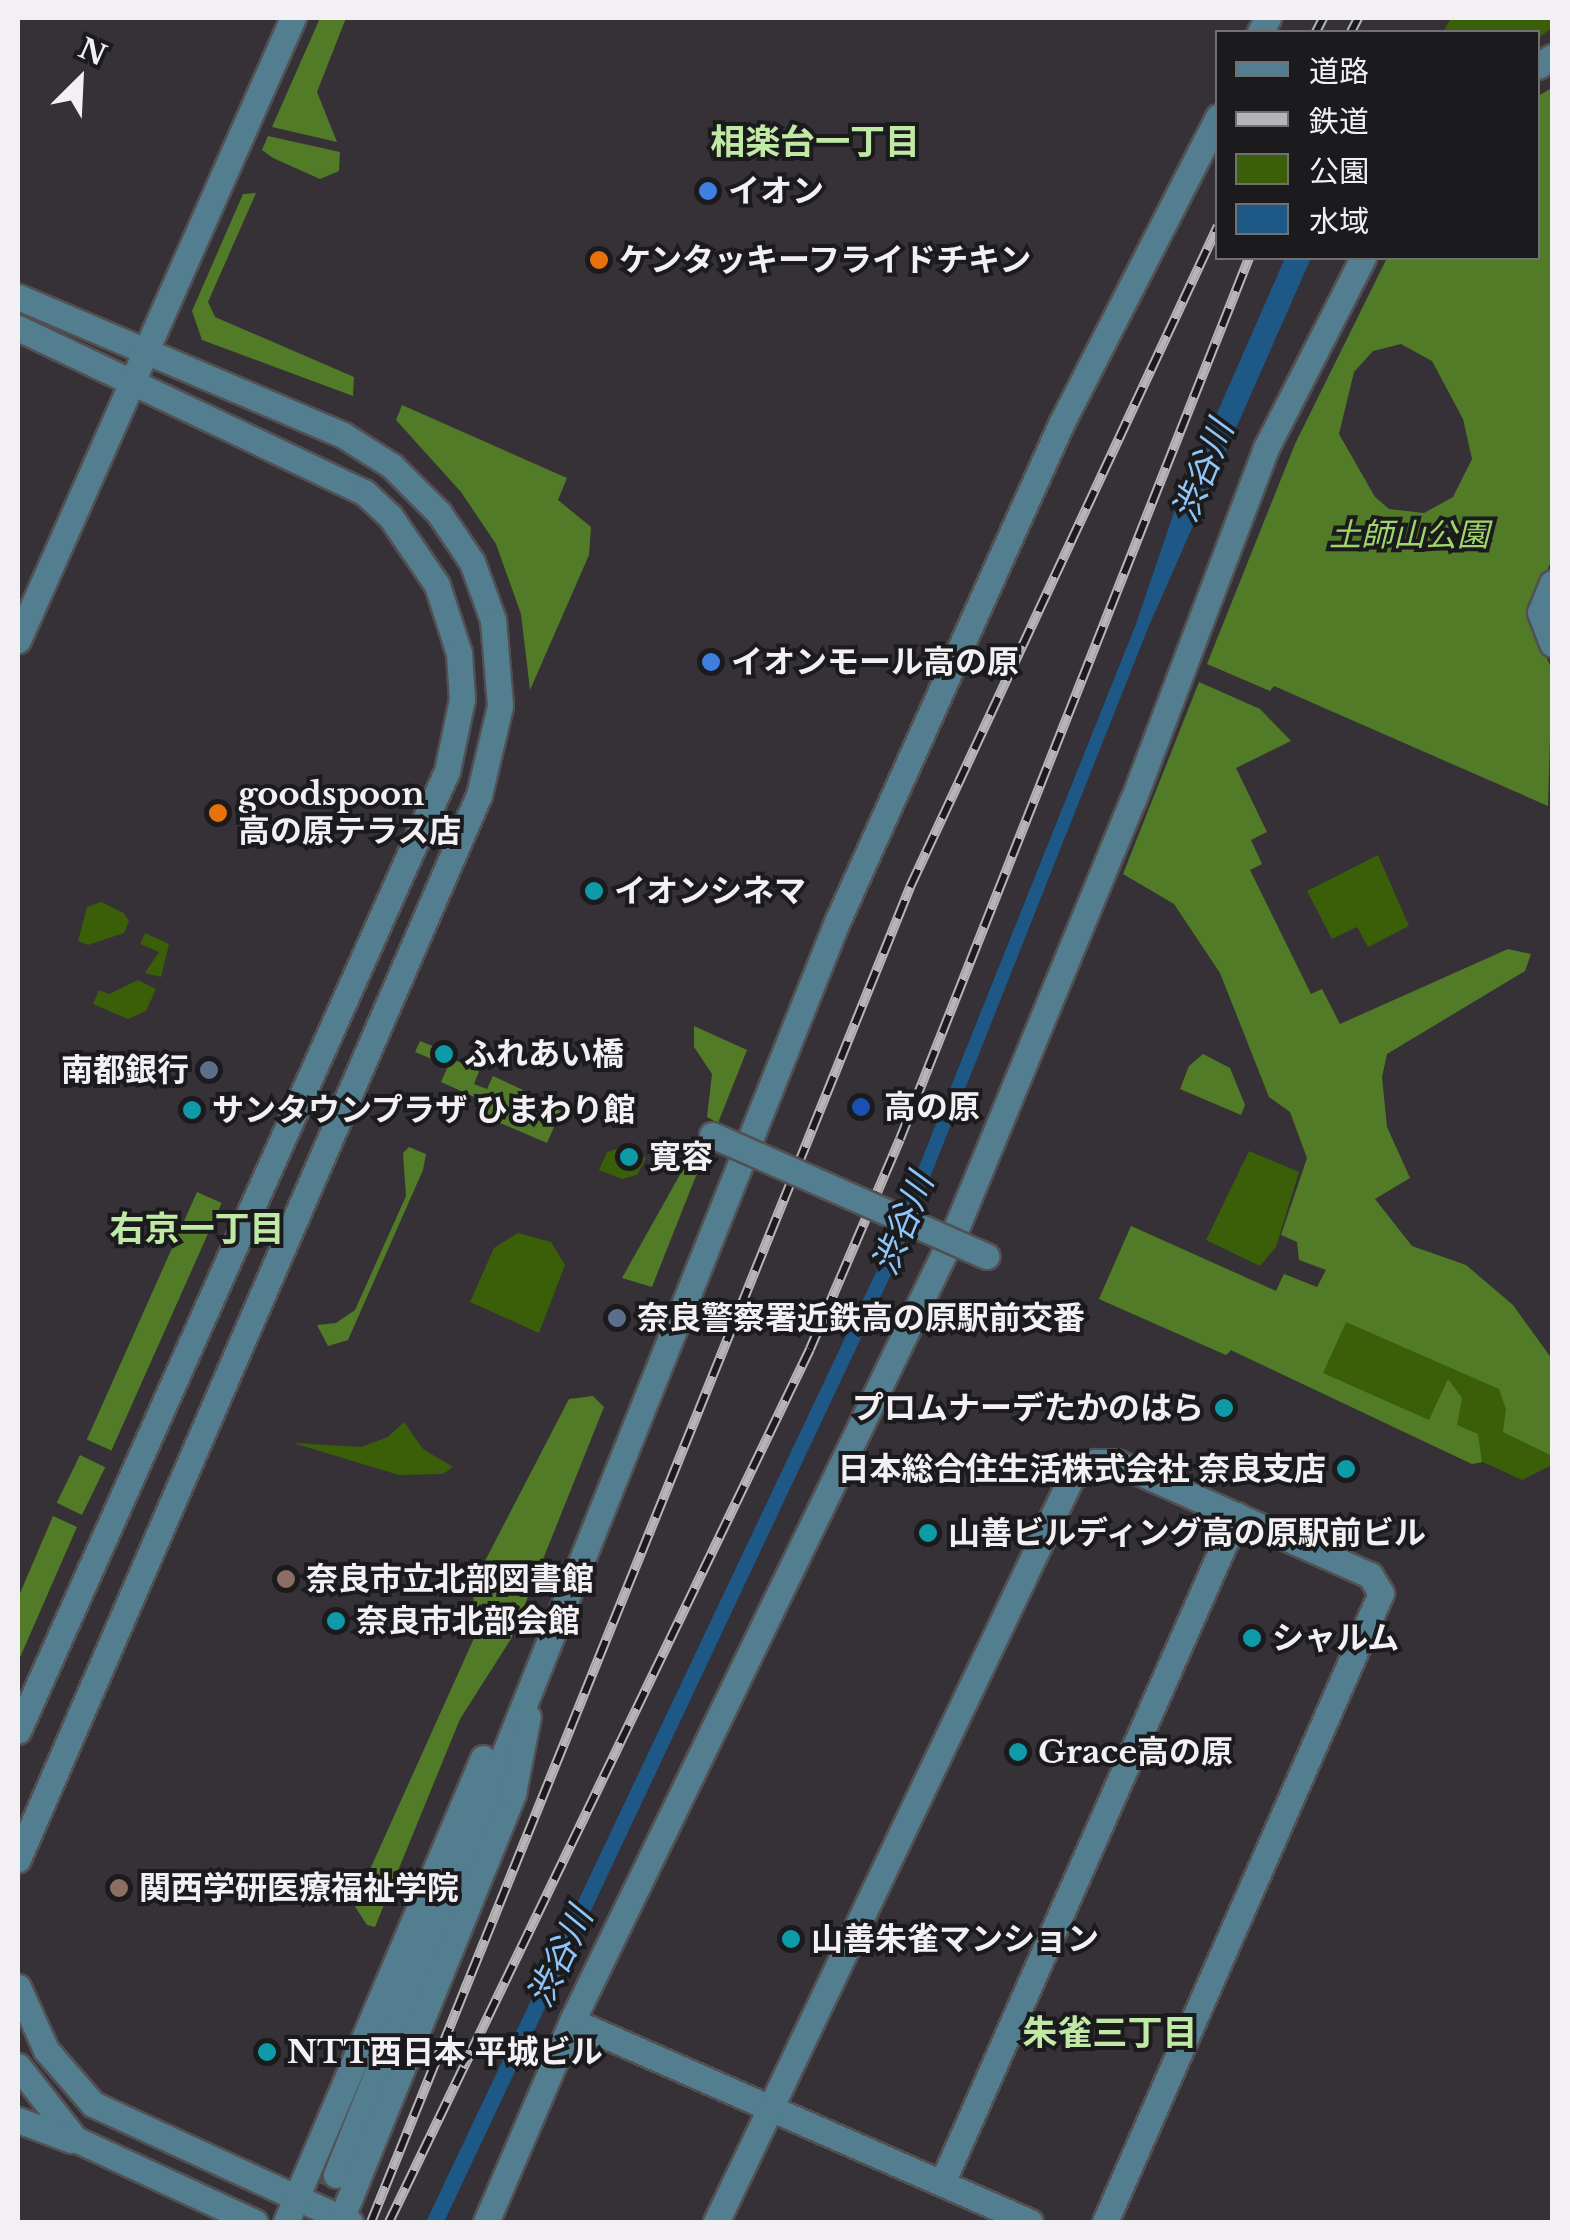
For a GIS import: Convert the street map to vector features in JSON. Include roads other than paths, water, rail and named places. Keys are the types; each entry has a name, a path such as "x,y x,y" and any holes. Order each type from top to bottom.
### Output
{"street":[{"path":"18,640 293,18"},
{"path":"336,2176 543,1648 837,922 1061,424 1215,122"},
{"path":"486,2222 572,2021 956,1231 1133,800 1266,448 1362,260"},
{"path":"18,297 343,435 419,490 454,533 480,581 494,630 500,706 479,795 201,1424 18,1858"},
{"path":"18,328 343,478 390,516 446,604 462,699 447,771 18,1731"},
{"path":"1552,583 1540,612 1552,644"},
{"path":"712,1135 986,1256"},
{"path":"716,2222 768,2104 1071,1478 1095,1462 1116,1462 1370,1575 1380,1600 1106,2222"},
{"path":"942,2183 1237,1516"},
{"path":"286,2222 479,1765 543,1648"},
{"path":"24,2099 106,2112 344,2221 512,1793 543,1648"},
{"path":"18,1987 46,2050 48,2078 24,2099"},
{"path":"572,2021 1030,2222"},
{"path":"46,2050 106,2112"},
{"path":"18,2066 24,2099 90,2147"},
{"path":"18,2120 90,2147 255,2222"}],"water":[{"name":"渋谷川","path":"1284,260 1310,260 1148,628 894,1268 444,2222 426,2222 880,1264 1136,624 1175,509"}],"tunnel":[{"path":"318,2222 336,2175"}],"railway":[{"path":"1317,30 1323,18"},
{"path":"1352,30 1358,18"},
{"path":"371,2222 910,887 1215,232"},
{"path":"389,2222 810,1349 900,1139 1248,260"}],"place":[{"name":"イオン","path":"708,191"},
{"name":"ケンタッキーフライドチキン","path":"599,260"},
{"name":"イオンモール高の原","path":"711,662"},
{"name":"goodspoon 高の原テラス店","path":"218,813"},
{"name":"イオンシネマ","path":"594,891"},
{"name":"ふれあい橋","path":"444,1054"},
{"name":"南都銀行","path":"209,1070"},
{"name":"高の原","path":"861,1107"},
{"name":"サンタウンプラザ ひまわり館","path":"192,1110"},
{"name":"寛容","path":"629,1157"},
{"name":"奈良警察署近鉄高の原駅前交番","path":"617,1318"},
{"name":"プロムナーデたかのはら","path":"1224,1408"},
{"name":"日本総合住生活株式会社 奈良支店","path":"1346,1469"},
{"name":"山善ビルディング高の原駅前ビル","path":"928,1533"},
{"name":"奈良市立北部図書館","path":"286,1579"},
{"name":"奈良市北部会館","path":"336,1621"},
{"name":"シャルム","path":"1252,1638"},
{"name":"Grace高の原","path":"1018,1752"},
{"name":"関西学研医療福祉学院","path":"119,1888"},
{"name":"山善朱雀マンション","path":"791,1939"},
{"name":"NTT西日本 平城ビル","path":"267,2052"}],"district":[{"name":"相楽台一丁目","path":"815,142"},
{"name":"右京一丁目","path":"197,1229"},
{"name":"朱雀三丁目","path":"1110,2033"}],"park label":[{"name":"土師山公園","path":"1409,535"}]}
